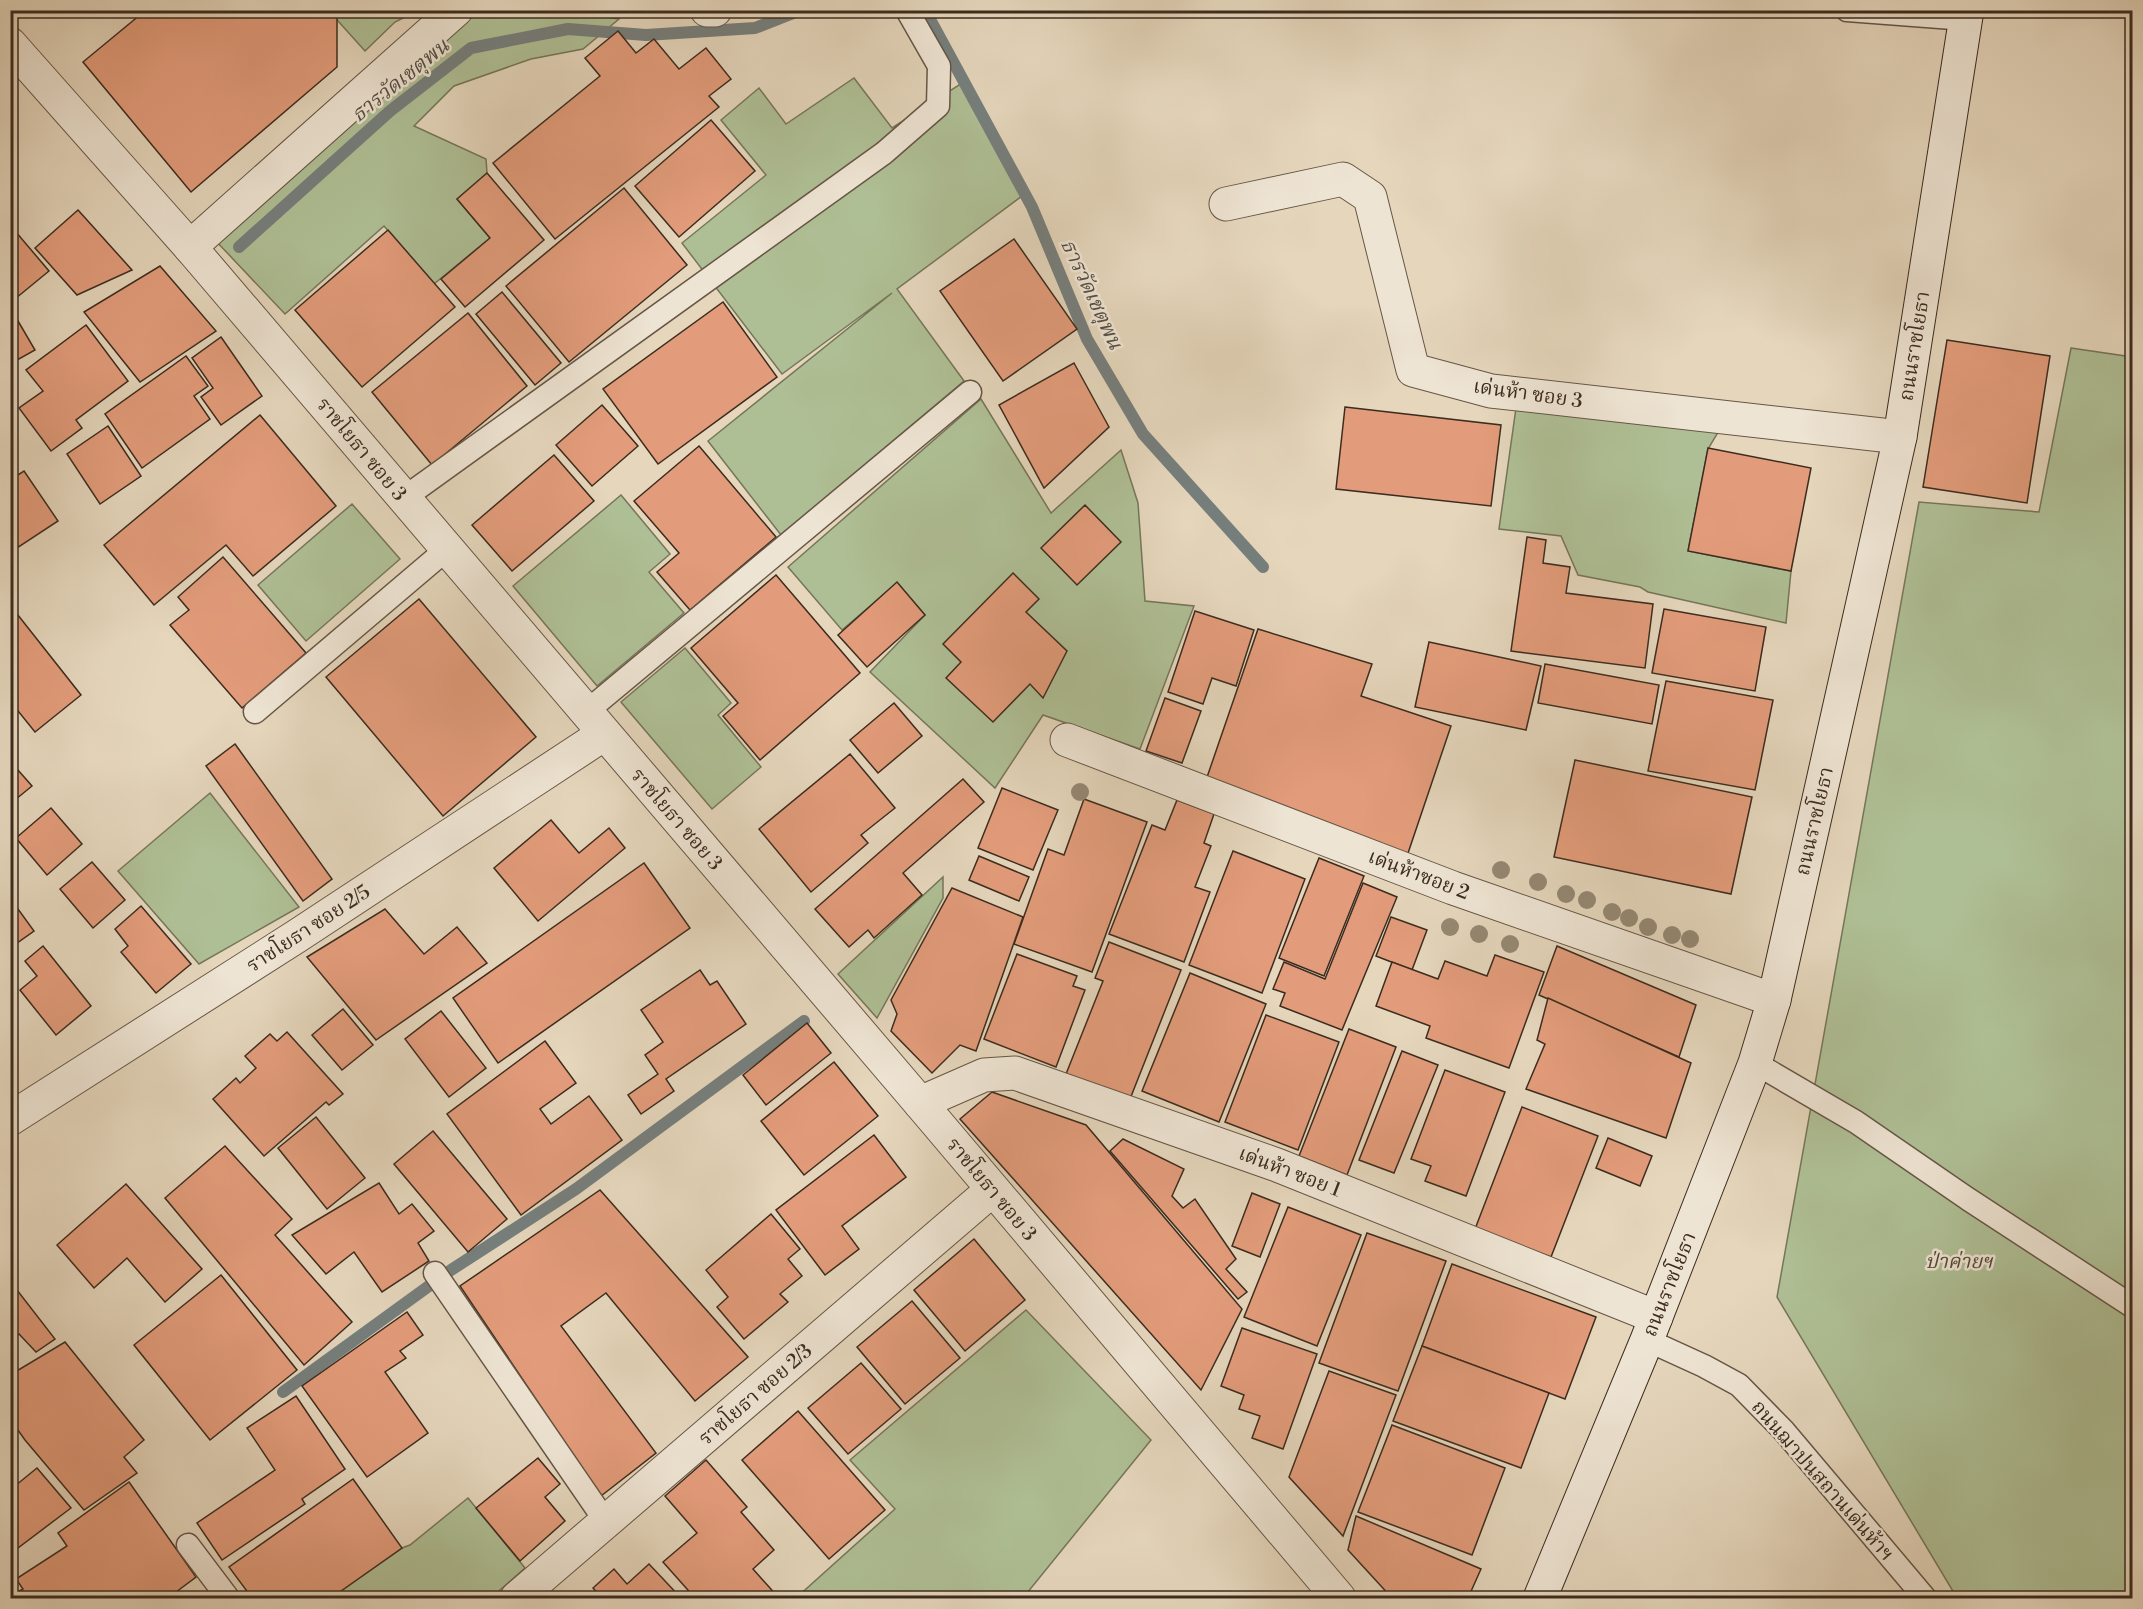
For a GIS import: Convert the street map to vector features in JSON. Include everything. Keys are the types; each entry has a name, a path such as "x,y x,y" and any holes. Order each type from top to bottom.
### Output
{"street":[{"path":"190,247 456,10"},
{"path":"707,10 715,10"},
{"name":"ถนนราชโยธา","path":"1540,1599 1651,1329 1755,1063 1774,1000 1900,437 1966,15"},
{"name":"ราชโยธา ซอย 3","path":"10,44 190,247 920,1103 1339,1599"},
{"name":"เด่นห้า ซอย 3","path":"1226,204 1343,179 1370,197 1413,370 1491,391 1900,437"},
{"name":"ราชโยธา ซอย 2/5","path":"10,1119 297,936 595,723"},
{"name":"เด่นห้าซอย 2","path":"1067,740 1453,888 1774,1000"},
{"name":"เด่นห้า ซอย 1","path":"920,1103 984,1074 1015,1073 1277,1165 1651,1329"},
{"name":"ราชโยธา ซอย 2/3","path":"518,1599 992,1190"}],"lane":[{"path":"404,498 884,153 938,106 939,66 907,10"},
{"path":"1846,10 1966,15"},
{"path":"595,723 970,392"},
{"path":"255,712 447,549"},
{"path":"1755,1063 1856,1122 1968,1199 2133,1306"},
{"path":"435,1273 606,1522"},
{"name":"ถนนฌาปนสถานเด่นห้าฯ","path":"1651,1329 1704,1366 1739,1385 1784,1431 1925,1599"},
{"path":"188,1545 228,1599"}],"green space":[{"path":"494,10 558,10 619,19 583,49 531,59 454,86 414,126 486,159 487,173 457,199 490,238 434,284 384,226 285,314 215,240 454,24"},
{"path":"329,11 417,11 395,22 365,51"},
{"path":"854,78 892,128 962,83 1026,193 897,289 964,381 781,535 708,441 892,293 782,374 682,243 766,175 721,120 759,88 786,124"},
{"name":"ป่าค่ายฯ","path":"2071,348 2132,357 2132,1598 1957,1598 1777,1297 1919,502 2039,512"},
{"path":"981,399 1051,513 1121,450 1138,503 1145,601 1194,606 1140,749 1043,715 995,788 870,672 925,615 897,583 842,630 788,567"},
{"path":"1516,408 1720,429 1708,449 1688,551 1791,571 1786,623 1648,592 1640,587 1578,575 1561,536 1499,529"},
{"path":"621,495 670,554 649,572 684,613 597,686 513,586"},
{"path":"352,504 400,559 306,641 258,585"},
{"path":"685,648 731,703 718,715 761,767 712,809 621,702"},
{"path":"210,793 299,907 199,964 118,871"},
{"path":"943,877 943,898 877,1018 838,974"},
{"path":"1026,1310 1151,1440 1023,1598 796,1598 895,1509 850,1460"},
{"path":"468,1498 525,1568 491,1598 331,1598 402,1548 410,1545"}],"building":[{"path":"146,10 329,10 337,19 337,67 191,192 83,62"},
{"path":"618,31 636,53 654,39 679,69 706,48 731,79 709,96 719,107 555,239 493,163 600,76 585,58"},
{"path":"711,120 755,171 679,237 635,186"},
{"path":"487,173 544,240 465,307 441,279 490,238 457,199"},
{"path":"624,188 687,265 569,362 506,286"},
{"path":"78,210 132,270 77,295 35,248"},
{"path":"10,225 49,271 10,303"},
{"path":"388,230 455,307 362,387 295,310"},
{"path":"1014,239 1077,329 1003,381 940,291"},
{"path":"160,266 216,331 140,382 84,312"},
{"path":"502,292 561,363 535,385 476,314"},
{"path":"723,302 777,377 658,464 603,389"},
{"path":"468,313 527,386 432,465 372,392"},
{"path":"18,321 35,350 10,364 10,325"},
{"path":"86,325 128,381 76,420 82,428 51,451 19,408 43,391 26,370"},
{"path":"221,337 262,396 221,425 201,397 213,388 192,358"},
{"path":"1947,340 2050,356 2027,503 1923,487"},
{"path":"186,356 208,386 194,396 210,419 142,468 105,414"},
{"path":"1074,363 1109,427 1044,488 999,405"},
{"path":"602,405 638,446 592,486 556,445"},
{"path":"1345,407 1501,425 1491,506 1336,489"},
{"path":"260,415 336,506 253,576 226,545 154,605 104,545"},
{"path":"108,426 141,476 100,504 67,454"},
{"path":"699,446 776,537 690,610 657,572 679,553 634,501"},
{"path":"1708,448 1811,468 1791,571 1688,551"},
{"path":"554,455 594,501 512,571 472,525"},
{"path":"24,471 58,521 17,548 10,538 10,480"},
{"path":"1085,505 1121,542 1077,585 1041,548"},
{"path":"1527,537 1546,540 1543,563 1570,567 1566,593 1653,604 1645,668 1511,651"},
{"path":"223,557 306,653 242,708 170,625 189,610 178,597"},
{"path":"1013,573 1039,599 1026,612 1067,651 1043,698 1030,684 993,722 946,678 961,662 943,644"},
{"path":"776,575 860,673 760,760 723,716 738,703 691,648"},
{"path":"897,582 925,615 867,667 838,635"},
{"path":"419,599 536,737 443,816 326,677"},
{"path":"10,605 81,695 35,732 10,701"},
{"path":"1664,609 1766,627 1755,691 1652,673"},
{"path":"1195,611 1254,630 1236,686 1212,678 1203,704 1168,692"},
{"path":"1258,629 1372,664 1361,696 1451,726 1405,862 1205,783"},
{"path":"1429,642 1541,666 1526,730 1415,707"},
{"path":"1545,664 1659,685 1652,724 1538,703"},
{"path":"1666,681 1773,700 1755,790 1648,771"},
{"path":"1165,698 1201,711 1182,763 1146,751"},
{"path":"894,703 922,736 878,773 850,740"},
{"path":"235,744 332,879 303,901 206,766"},
{"path":"850,754 895,808 861,835 868,843 811,892 759,829"},
{"path":"1575,760 1752,797 1731,894 1554,857"},
{"path":"10,761 32,786 10,804"},
{"path":"963,779 984,802 903,873 922,895 874,938 868,930 849,947 815,909"},
{"path":"1002,788 1058,810 1033,870 978,848"},
{"path":"1084,799 1147,822 1092,972 1014,944 1048,849 1064,855"},
{"path":"1177,800 1214,814 1204,843 1211,846 1195,887 1210,892 1184,962 1109,934 1152,825 1165,830"},
{"path":"51,808 82,844 47,875 16,838"},
{"path":"551,820 579,853 609,828 625,848 538,921 494,868"},
{"path":"1233,851 1305,879 1262,993 1189,965"},
{"path":"979,856 1029,877 1019,901 969,880"},
{"path":"1319,858 1364,876 1324,976 1279,958"},
{"path":"92,862 125,900 93,928 60,889"},
{"path":"644,863 690,928 498,1063 453,998"},
{"path":"1363,883 1397,897 1342,1030 1280,1006 1285,993 1273,989 1284,962 1325,979"},
{"path":"952,888 1023,917 976,1051 960,1045 932,1073 891,1031 897,1014 891,1000"},
{"path":"10,898 34,931 10,948"},
{"path":"141,906 191,964 156,993 121,952 128,946 115,929"},
{"path":"385,909 424,954 457,927 487,963 376,1040 307,957"},
{"path":"1391,917 1427,930 1412,970 1376,956"},
{"path":"1109,942 1181,970 1130,1099 1066,1074 1103,981 1095,978"},
{"path":"43,946 91,1006 56,1035 20,990 37,976 25,961"},
{"path":"1557,946 1696,1005 1679,1057 1539,995"},
{"path":"1017,954 1077,976 1073,986 1085,990 1056,1067 984,1039"},
{"path":"1495,955 1544,972 1509,1068 1426,1038 1430,1026 1376,1006 1392,962 1438,979 1445,961 1487,976"},
{"path":"700,970 710,985 717,981 746,1024 666,1079 674,1091 641,1114 628,1095 658,1074 645,1055 663,1042 641,1010"},
{"path":"1190,973 1266,1004 1219,1122 1142,1091"},
{"path":"1548,998 1691,1063 1666,1138 1526,1089 1545,1044 1537,1040"},
{"path":"343,1009 373,1045 342,1070 312,1035"},
{"path":"441,1011 486,1068 449,1097 405,1039"},
{"path":"1266,1015 1339,1042 1298,1150 1225,1122"},
{"path":"807,1023 831,1053 766,1105 743,1075"},
{"path":"1349,1029 1396,1047 1347,1175 1299,1156"},
{"path":"287,1032 343,1094 329,1105 326,1102 264,1156 213,1099 236,1078 240,1083 256,1068 245,1056 270,1034 277,1041"},
{"path":"545,1041 576,1083 540,1109 551,1124 589,1096 622,1140 521,1215 447,1114"},
{"path":"1402,1051 1438,1065 1394,1173 1359,1160"},
{"path":"834,1062 878,1116 804,1175 761,1121"},
{"path":"1445,1070 1505,1092 1466,1196 1425,1181 1431,1166 1411,1159"},
{"path":"992,1092 1086,1125 1242,1309 1201,1390 960,1119"},
{"path":"1522,1107 1598,1136 1551,1257 1475,1229"},
{"path":"316,1117 365,1178 327,1209 278,1148"},
{"path":"433,1131 507,1219 468,1252 394,1164"},
{"path":"874,1135 906,1177 842,1226 859,1249 825,1275 776,1210"},
{"path":"1608,1138 1652,1156 1640,1186 1596,1168"},
{"path":"1123,1139 1184,1169 1172,1196 1183,1208 1195,1199 1236,1259 1226,1269 1247,1292 1238,1299 1110,1151"},
{"path":"225,1146 292,1219 275,1235 352,1322 304,1365 165,1198"},
{"path":"379,1183 399,1214 412,1204 434,1231 418,1243 429,1261 382,1292 354,1252 326,1274 292,1235"},
{"path":"126,1184 202,1269 165,1302 127,1258 94,1288 57,1245"},
{"path":"600,1190 748,1357 695,1401 606,1293 561,1326 656,1453 601,1496 460,1286"},
{"path":"1252,1193 1280,1204 1260,1257 1232,1246"},
{"path":"1288,1207 1361,1235 1317,1346 1244,1317"},
{"path":"771,1214 800,1249 788,1259 802,1276 780,1294 788,1302 744,1339 717,1307 728,1297 706,1270"},
{"path":"1367,1233 1446,1261 1398,1391 1319,1363"},
{"path":"974,1239 1025,1300 965,1351 914,1290"},
{"path":"1452,1264 1596,1317 1565,1399 1422,1346"},
{"path":"221,1275 297,1370 210,1440 134,1345"},
{"path":"10,1281 55,1339 36,1352 19,1334 10,1340"},
{"path":"912,1301 960,1358 905,1404 857,1347"},
{"path":"407,1312 423,1335 400,1351 406,1358 385,1372 428,1433 367,1477 302,1386"},
{"path":"1242,1328 1317,1354 1283,1449 1252,1438 1260,1416 1239,1409 1244,1395 1221,1386"},
{"path":"65,1342 144,1440 124,1457 137,1473 84,1510 10,1419 10,1375"},
{"path":"1422,1346 1549,1393 1521,1468 1393,1421"},
{"path":"861,1363 901,1409 848,1454 808,1408"},
{"path":"1329,1371 1396,1395 1343,1536 1289,1477"},
{"path":"296,1396 345,1469 302,1499 305,1504 222,1560 197,1523 275,1470 247,1428"},
{"path":"798,1411 885,1510 829,1559 742,1460"},
{"path":"1392,1425 1505,1468 1472,1555 1358,1512"},
{"path":"538,1458 560,1484 545,1497 565,1521 520,1561 476,1508"},
{"path":"706,1460 747,1507 741,1512 774,1550 753,1569 779,1598 695,1598 663,1562 697,1533 665,1496"},
{"path":"37,1468 71,1508 10,1554 10,1490"},
{"path":"353,1479 402,1548 331,1598 252,1598 229,1567"},
{"path":"129,1482 196,1577 168,1598 10,1598 23,1589 16,1579 67,1546 58,1533"},
{"path":"1356,1516 1481,1569 1468,1598 1392,1598 1348,1550"},
{"path":"649,1564 681,1598 602,1598 593,1588 614,1569 627,1584"}],"waterway":[{"name":"ธารวัดเชตุพน","path":"239,247 390,111 471,48 568,29 646,35 755,28 801,10"},
{"name":"ธารวัดเชตุพน","path":"925,10 1032,207 1087,339 1143,434 1263,567"},
{"path":"283,1392 451,1270 576,1189 804,1021"}]}
